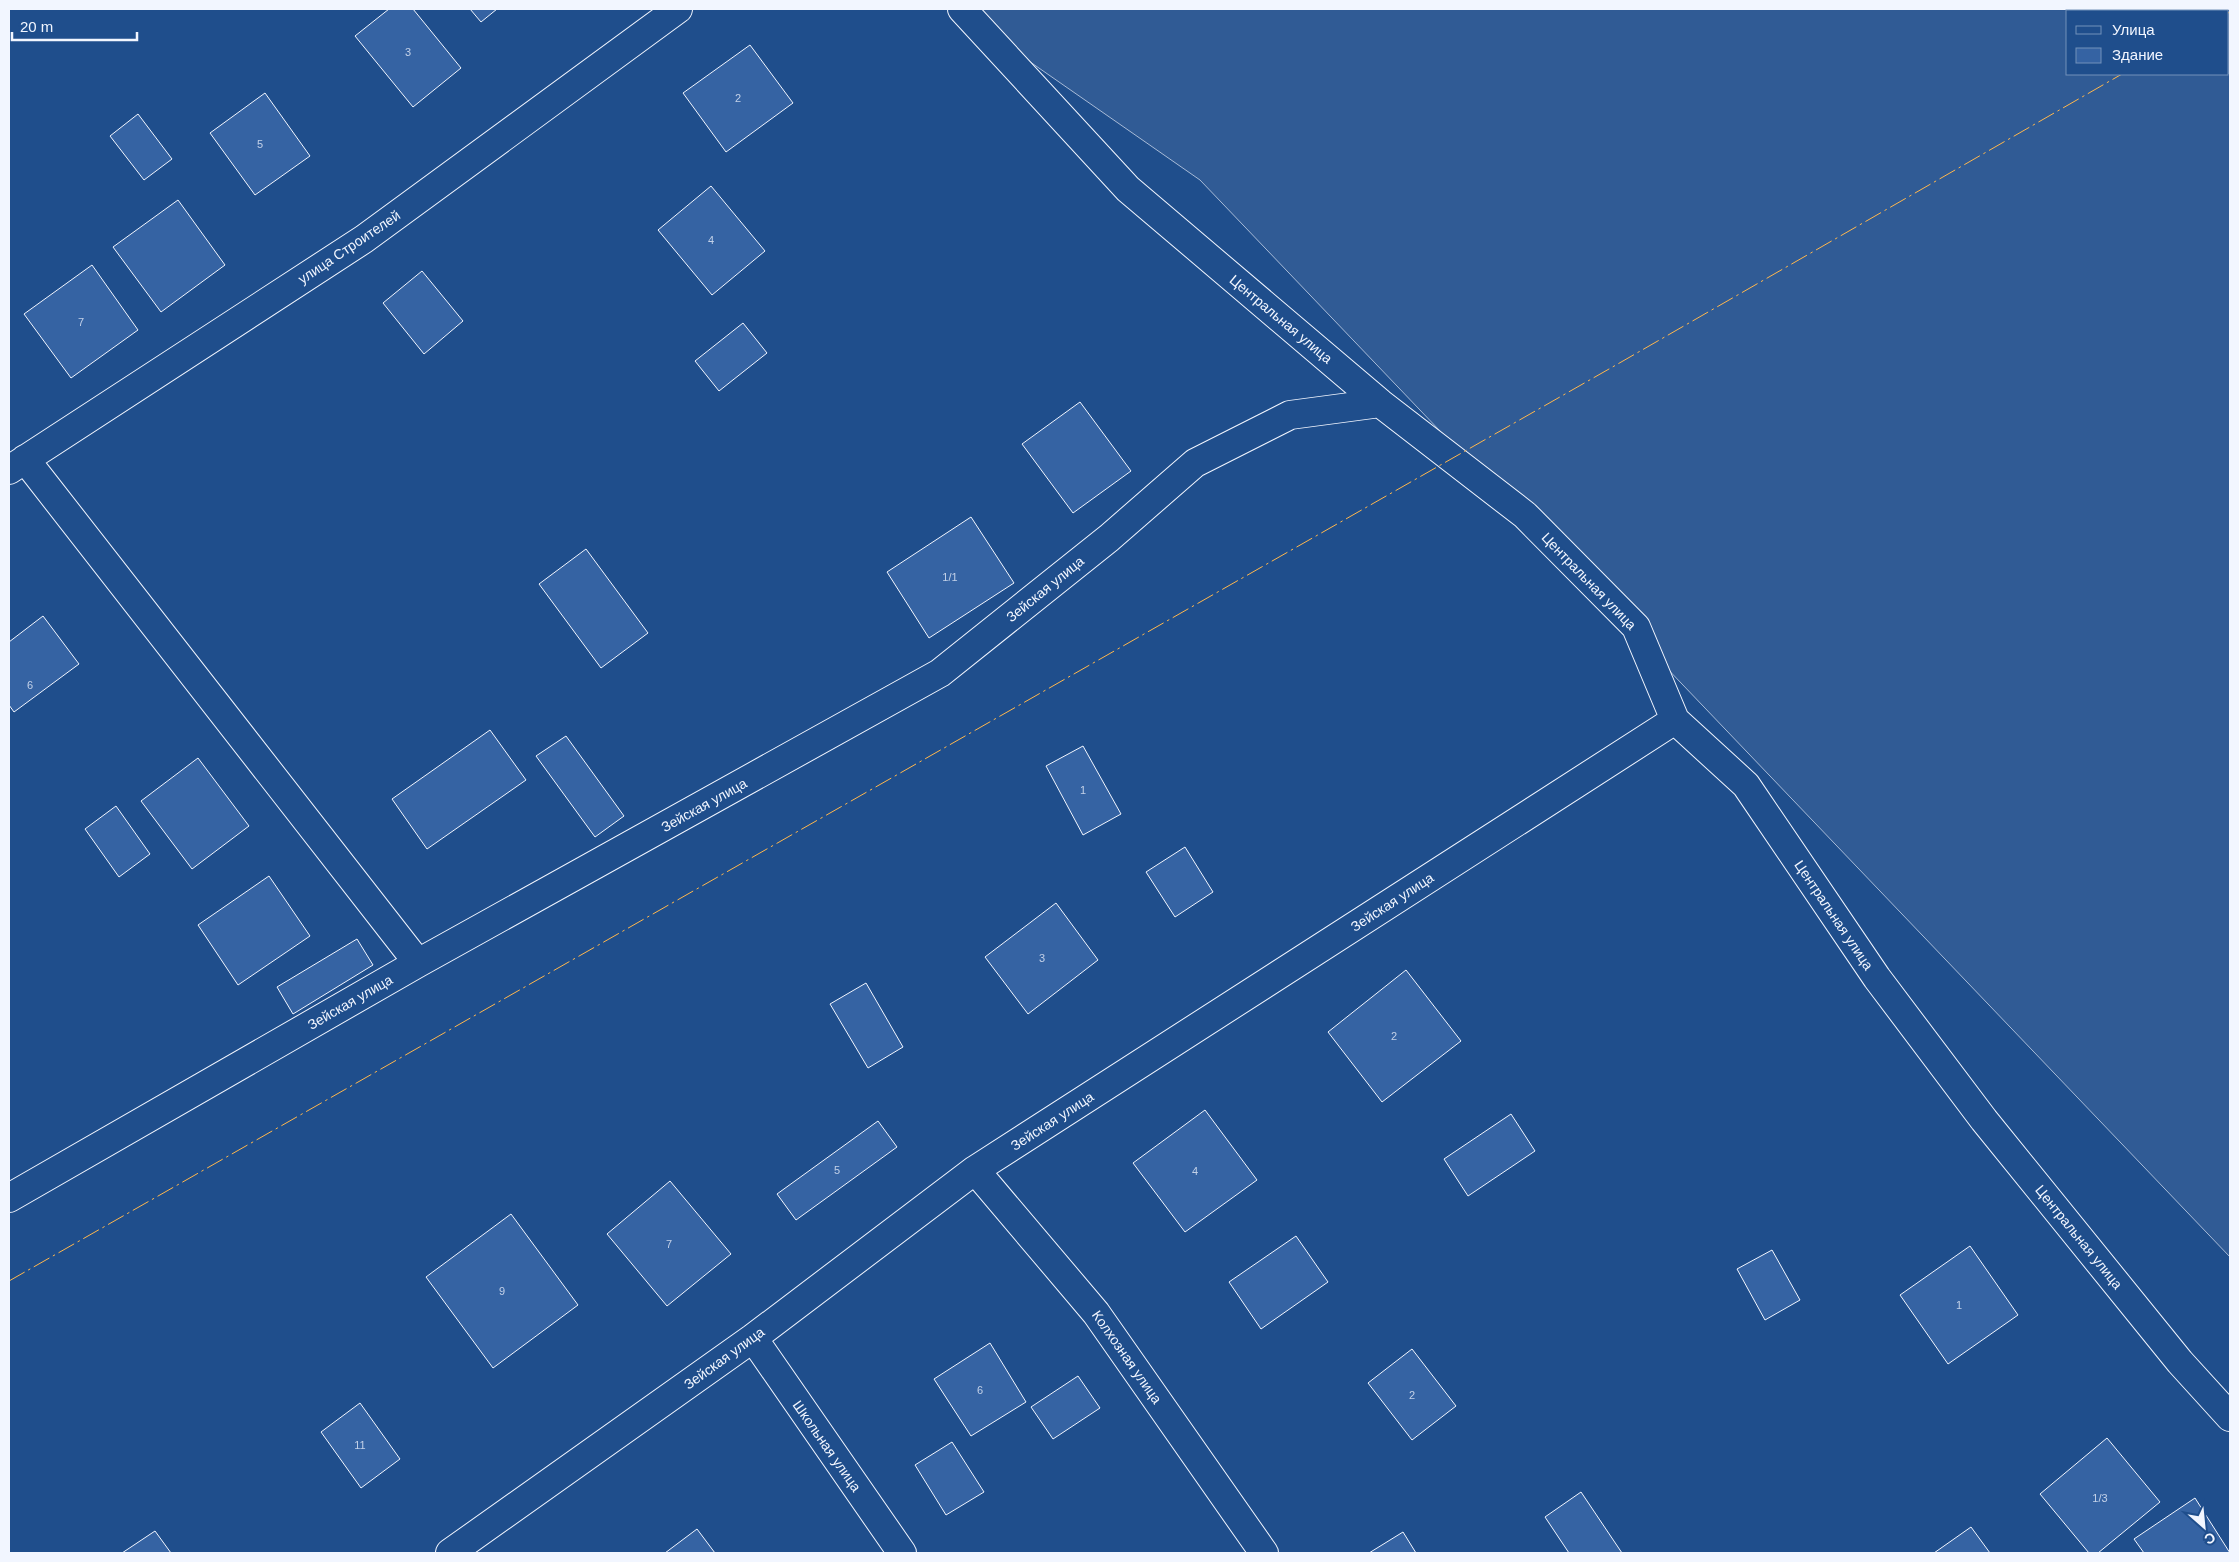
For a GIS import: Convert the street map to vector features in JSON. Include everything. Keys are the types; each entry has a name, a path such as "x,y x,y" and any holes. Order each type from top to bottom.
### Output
{"street":[{"name":"улица Строителей","path":"17,464 364,239 678,9"},
{"name":"Центральная улица","path":"962,9 1128,189 1380,403 1524,515 1636,627 1675,720 1746,786 1877,978 1984,1120 2180,1362 2230,1417"},
{"name":"Зейская улица","path":"9,1198 418,963 940,674 1109,538 1195,463 1290,415 1380,403"},
{"path":"17,464 418,963"},
{"name":"Зейская улица","path":"450,1553 753,1338 976,1170 1675,720"},
{"name":"Колхозная улица","path":"976,1170 1096,1312 1264,1553"},
{"name":"Школьная улица","path":"753,1338 902,1553"}],"shaded area":[{"path":"954,9 2230,9 2230,1257 1200,180"}],"building":[{"path":"389,9 413,9 461,68 413,107 355,36"},
{"path":"470,9 497,9 481,22"},
{"path":"750,45 793,103 726,152 683,93"},
{"path":"265,93 310,156 255,195 210,133"},
{"path":"138,114 172,159 144,180 110,136"},
{"path":"711,186 765,251 712,295 658,230"},
{"path":"178,200 225,265 161,312 113,247"},
{"path":"92,265 138,330 71,378 24,314"},
{"path":"422,271 463,321 424,354 383,303"},
{"path":"743,323 767,353 719,391 695,361"},
{"path":"1080,402 1131,471 1073,513 1022,444"},
{"path":"971,517 1014,583 929,638 887,572"},
{"path":"586,549 648,633 601,668 539,584"},
{"path":"43,616 79,664 14,712 9,705 9,642"},
{"path":"490,730 526,780 427,849 392,799"},
{"path":"566,736 624,816 595,837 536,756"},
{"path":"1083,746 1121,814 1083,835 1046,766"},
{"path":"198,758 249,826 192,869 141,801"},
{"path":"116,806 150,854 119,877 85,829"},
{"path":"1185,847 1213,892 1175,917 1146,872"},
{"path":"269,876 310,936 238,985 198,925"},
{"path":"1056,903 1098,960 1028,1014 985,957"},
{"path":"357,939 373,965 293,1014 277,987"},
{"path":"1406,970 1461,1041 1382,1102 1328,1032"},
{"path":"866,983 903,1047 868,1068 830,1004"},
{"path":"1205,1110 1257,1180 1185,1232 1133,1163"},
{"path":"1511,1114 1535,1151 1468,1196 1444,1159"},
{"path":"878,1121 897,1147 796,1220 777,1194"},
{"path":"670,1181 731,1254 667,1306 607,1234"},
{"path":"511,1214 578,1305 493,1368 426,1277"},
{"path":"1296,1236 1328,1282 1261,1329 1229,1282"},
{"path":"1970,1246 2018,1315 1948,1364 1900,1295"},
{"path":"1772,1250 1800,1300 1765,1320 1737,1269"},
{"path":"990,1343 1026,1402 971,1436 934,1379"},
{"path":"1412,1349 1456,1406 1412,1440 1368,1383"},
{"path":"1078,1376 1100,1408 1053,1439 1031,1407"},
{"path":"360,1403 400,1459 361,1488 321,1432"},
{"path":"2107,1438 2160,1502 2098,1553 2089,1553 2040,1494"},
{"path":"952,1442 984,1492 946,1515 915,1465"},
{"path":"1581,1492 1622,1553 1569,1553 1545,1517"},
{"path":"2195,1498 2230,1553 2144,1553 2134,1539"},
{"path":"1971,1527 1990,1553 1934,1553"},
{"path":"697,1529 715,1553 665,1553"},
{"path":"155,1531 171,1553 122,1553"},
{"path":"1403,1532 1416,1553 1369,1553"}],"power":[{"path":"9,1281 1616,365 2120,75"}]}
